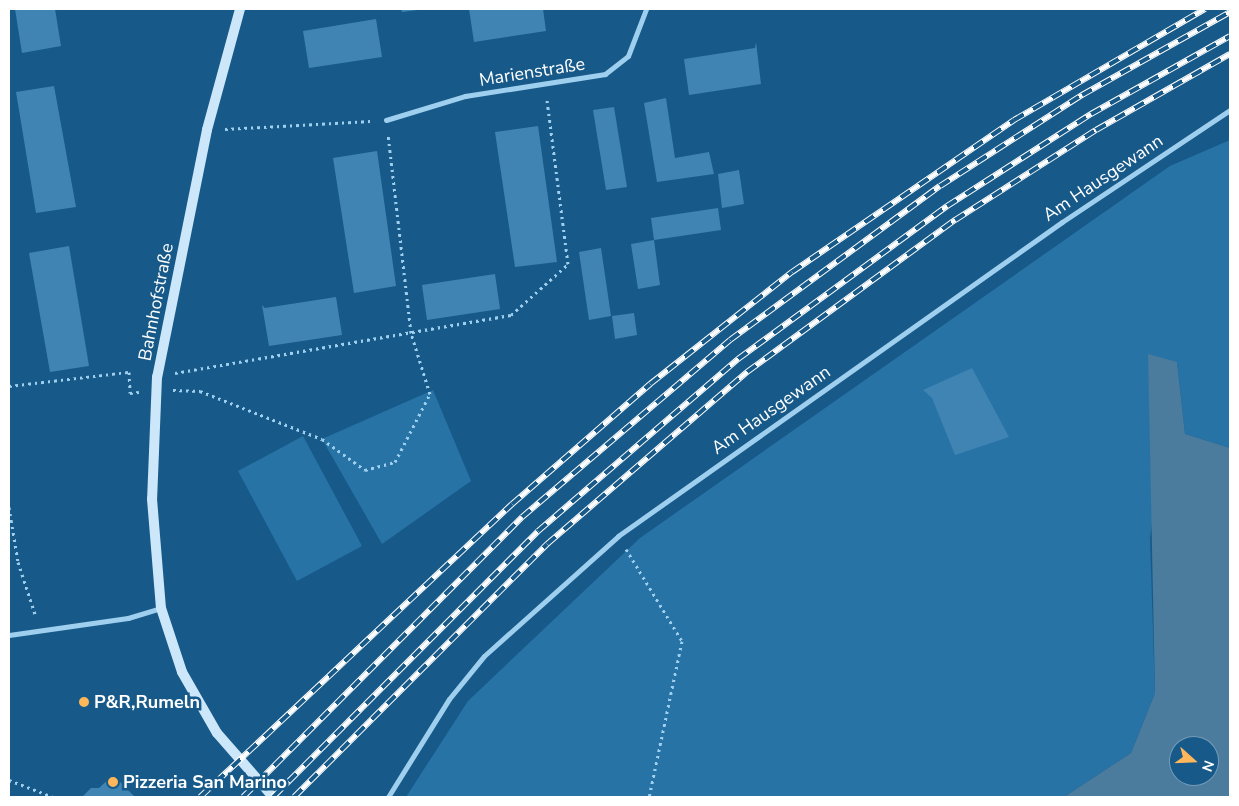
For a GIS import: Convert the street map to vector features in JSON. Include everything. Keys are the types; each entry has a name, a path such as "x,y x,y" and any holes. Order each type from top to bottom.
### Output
{"main road":[{"name":"Bahnhofstraße","path":"240,9 207,130 157,376 152,499 161,608 182,672 217,733 273,797"}],"street":[{"name":"Marienstraße","path":"386,120 465,96 605,74 628,56 646,9"},
{"name":"Am Hausgewann","path":"388,797 449,700 484,656 618,536 1062,222 1230,110"},
{"path":"9,635 128,618 161,608"}],"path":[{"path":"157,376 511,314 568,264 545,84"},
{"path":"9,386 129,372 130,392 200,391 322,439 366,470 395,462 430,394 411,333 386,120 207,130"},
{"path":"9,506 18,562 35,604 37,632"},
{"path":"618,536 682,641 649,797"},
{"path":"9,780 53,797"}],"shaded area":[{"path":"1230,140 1230,448 1185,434 1177,362 1150,538 1155,693 1131,753 1064,797 406,797 468,701 640,538 1170,166"},
{"path":"1148,354 1177,362 1185,434 1230,448 1230,797 1064,797 1131,753 1155,693"},
{"path":"433,390 471,481 382,544 322,439"},
{"path":"303,436 362,546 297,581 238,471"}],"building":[{"path":"15,9 55,9 61,46 22,53"},
{"path":"401,9 417,9 417,10 402,12"},
{"path":"469,9 543,9 546,31 474,42"},
{"path":"376,19 382,57 309,68 303,31"},
{"path":"756,42 761,84 689,95 684,59 755,48"},
{"path":"54,86 76,207 36,213 16,92"},
{"path":"666,98 675,158 709,152 714,174 657,182 644,103"},
{"path":"614,107 627,187 606,190 593,110"},
{"path":"538,126 557,262 515,267 495,132"},
{"path":"377,151 396,286 354,293 333,158"},
{"path":"739,170 744,204 722,208 718,174"},
{"path":"718,208 721,230 654,240 651,218"},
{"path":"654,240 660,285 638,289 631,244"},
{"path":"69,246 89,366 50,372 29,253"},
{"path":"601,248 611,316 589,320 579,252"},
{"path":"495,274 500,309 427,320 422,285"},
{"path":"336,297 342,335 269,346 262,305 265,308"},
{"path":"634,313 637,335 615,339 612,316"},
{"path":"972,368 1009,437 955,455 932,398 923,390"},
{"name":"Pizzeria San Marino","path":"113,775 135,797 82,797 91,788 99,788"}],"railway":[{"path":"200,797 512,504 650,384 792,272 1014,120 1205,9"},
{"path":"243,797 522,517 730,340 940,186 1082,95 1230,12"},
{"path":"273,797 538,531 738,359 947,206 1091,114 1230,36"},
{"path":"294,797 547,544 747,372 955,220 1096,130 1230,54"}],"place":[{"name":"P&R,Rumeln","path":"84,702"},
{"name":"Pizzeria San Marino","path":"113,782"}]}
